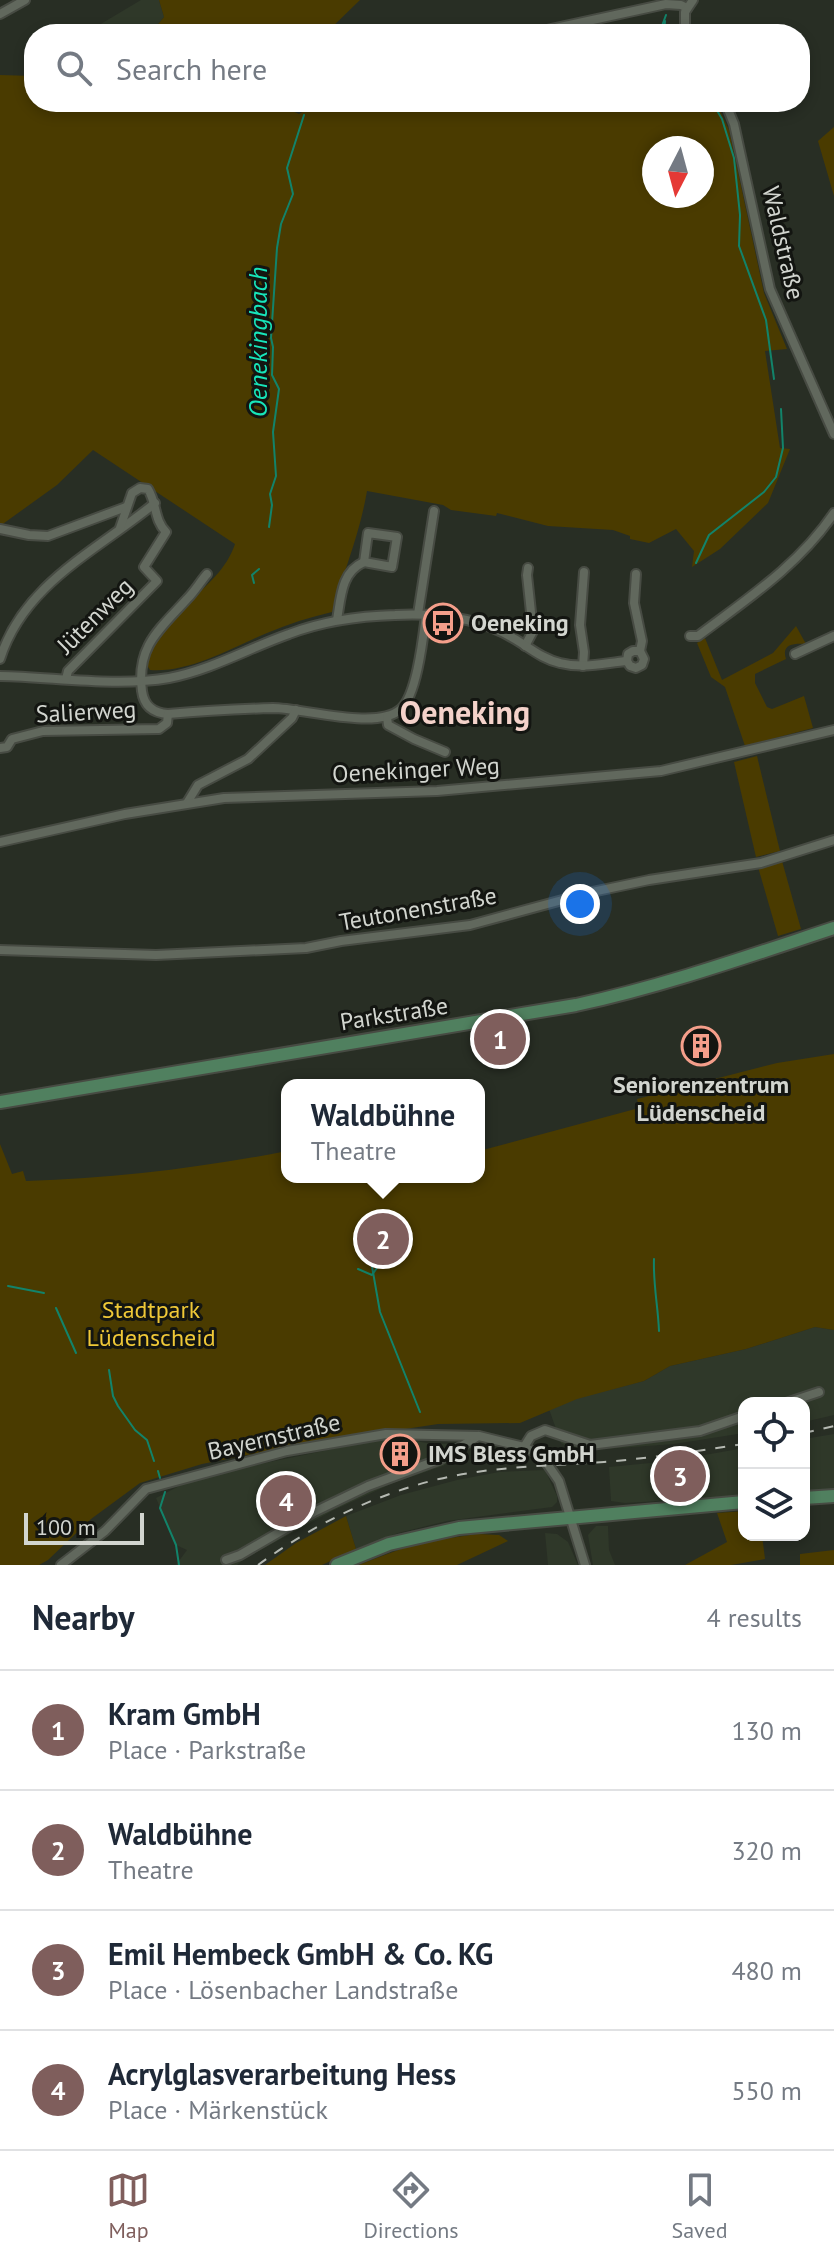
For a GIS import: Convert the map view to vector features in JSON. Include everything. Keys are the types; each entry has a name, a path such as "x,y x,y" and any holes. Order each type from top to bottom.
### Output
{"street":[{"path":"0,14 25,0"},
{"path":"574,24 666,4 690,4 687,24"},
{"name":"Waldstraße","path":"729,112 770,289 834,434"},
{"path":"0,659 2,645 27,605 38,593 155,503 148,489 140,488 132,493 120,528"},
{"name":"Jütenweg","path":"66,679 68,671 157,581 144,567 166,532 158,524 155,503"},
{"path":"0,529 48,536 126,507"},
{"path":"207,574 150,640 144,659 142,694 155,712 168,714 273,708 330,717 387,717 400,710 410,696 434,511"},
{"path":"690,636 698,636 773,579 810,544 834,513"},
{"path":"337,620 346,577 353,567 364,562 392,567 397,537 368,533 364,562"},
{"path":"525,646 533,631 528,568"},
{"path":"583,666 580,625 584,572"},
{"path":"627,661 633,668 640,667 644,659 640,651 642,641 634,603 636,574"},
{"path":"0,676 142,681 172,678 203,669 288,634 337,620 422,614 483,624 560,663 583,666 627,661"},
{"path":"795,654 834,636"},
{"path":"627,661 630,652 640,651"},
{"path":"187,803 198,785 251,757 292,718 296,710"},
{"name":"Salierweg","path":"0,748 7,747 12,739 43,731 159,729 167,723 168,714"},
{"path":"387,717 388,725 445,752"},
{"name":"Oenekinger Weg","path":"0,842 187,803 266,795 437,791 642,774 707,762 834,730"},
{"name":"Teutonenstraße","path":"0,950 156,955 306,948 470,925 592,892 761,863 834,840"},
{"name":"Parkstraße","path":"0,1102 576,1005 676,980 834,928"},
{"path":"804,1397 819,1392"},
{"path":"585,1565 556,1475 538,1454 524,1447 531,1436 545,1430 590,1445 700,1431 738,1418"},
{"name":"Bayernstraße","path":"61,1565 105,1531 146,1489 287,1451 386,1434 479,1436 524,1447"},
{"path":"226,1560 314,1512 441,1459 479,1436"},
{"path":"810,1498 834,1496"},
{"path":"337,1565 389,1544 441,1531 738,1503"}],"shaded area":[{"path":"141,0 159,0 164,17 158,24 101,24"},
{"path":"815,1327 834,1330 834,1415 810,1421 810,1397 738,1397 738,1434 674,1444 576,1451 561,1443 549,1409 577,1398 644,1381 670,1366 746,1349"},
{"path":"834,1434 834,1490 810,1492 810,1438"},
{"path":"401,1439 434,1444 480,1443 443,1466 393,1483 332,1511 237,1565 176,1565 187,1550 176,1545 156,1498 183,1484 217,1473 377,1440"},
{"path":"738,1449 738,1496 625,1503 611,1501 609,1467 671,1461"},
{"path":"545,1470 557,1496 557,1502 552,1507 447,1521 398,1533 356,1549 346,1516 401,1495 457,1480 499,1472"},
{"path":"596,1526 608,1526 609,1550 615,1565 593,1565 588,1535"},
{"path":"545,1533 557,1534 568,1542 578,1565 548,1565"}],"green space":[{"path":"159,0 360,0 335,24 158,24 164,17"},
{"path":"0,75 24,76 24,112 721,112 729,130 764,293 787,349 765,351 780,448 790,449 768,503 720,549 692,567 694,551 676,529 649,543 630,539 630,536 613,530 548,526 497,513 496,516 451,510 443,505 367,491 332,612 283,627 195,664 150,670 147,665 152,647 161,631 215,576 235,544 93,450 57,485 0,526"},
{"path":"834,127 834,196 818,141"},
{"path":"796,626 806,644 787,647 786,659 755,674 755,683 767,707 772,709 804,696 813,728 745,746 725,687 711,677 697,643 705,638 722,680 773,653"},
{"path":"757,756 780,851 756,857 734,762"},
{"path":"782,861 801,929 778,936 758,867"},
{"name":"Stadtpark Lüdenscheid","path":"834,1054 834,1330 815,1327 746,1349 670,1366 644,1381 577,1399 520,1423 438,1424 287,1447 202,1464 140,1483 91,1519 39,1565 0,1565 0,1144 12,1174 23,1171 26,1181 157,1171 281,1152 281,1183 485,1183 485,1149 639,1108 637,1099 777,1063"},
{"path":"738,1511 738,1541 763,1541 765,1559 731,1565 685,1565 727,1542 717,1513"},
{"path":"346,1516 356,1549 322,1565 265,1565 296,1543"},
{"path":"477,1534 499,1535 508,1541 457,1565 358,1565 417,1543"},
{"path":"834,1550 834,1565 800,1565 800,1554"}],"waterway":[{"name":"Oenekingbach","path":"663,24 666,15"},
{"path":"718,112 734,158 740,215 739,246 766,320 774,379"},
{"name":"Oenekingbach","path":"269,527 270,494 276,476 273,432 279,389 272,375 271,338 277,248 281,224 293,194 287,168 304,115"},
{"path":"696,563 709,535 764,492 776,477 783,448 781,409"},
{"path":"254,583 252,575 259,569"},
{"path":"370,1255 380,1312 420,1412"},
{"path":"654,1259 659,1331"},
{"path":"358,1269 372,1275 381,1262"},
{"path":"8,1286 44,1293"},
{"path":"56,1308 76,1353"},
{"path":"109,1370 113,1396 135,1430 147,1440 154,1461"},
{"path":"158,1471 160,1478"},
{"path":"165,1492 160,1508 176,1545 179,1565"}],"railway":[{"path":"810,1432 834,1426"},
{"path":"258,1565 344,1513 439,1479 501,1469 622,1460 738,1445"}],"place":[{"name":"Oeneking","path":"443,623"},
{"name":"Kram GmbH","path":"500,1039"},
{"name":"Seniorenzentrum Lüdenscheid","path":"701,1046"},
{"name":"Waldbühne","path":"383,1239"},
{"name":"IMS Bless GmbH","path":"400,1454"},
{"name":"Emil Hembeck GmbH & Co. KG","path":"680,1476"},
{"name":"Acrylglasverarbeitung Hess","path":"286,1501"}],"district":[{"name":"Oeneking","path":"465,713"}]}
